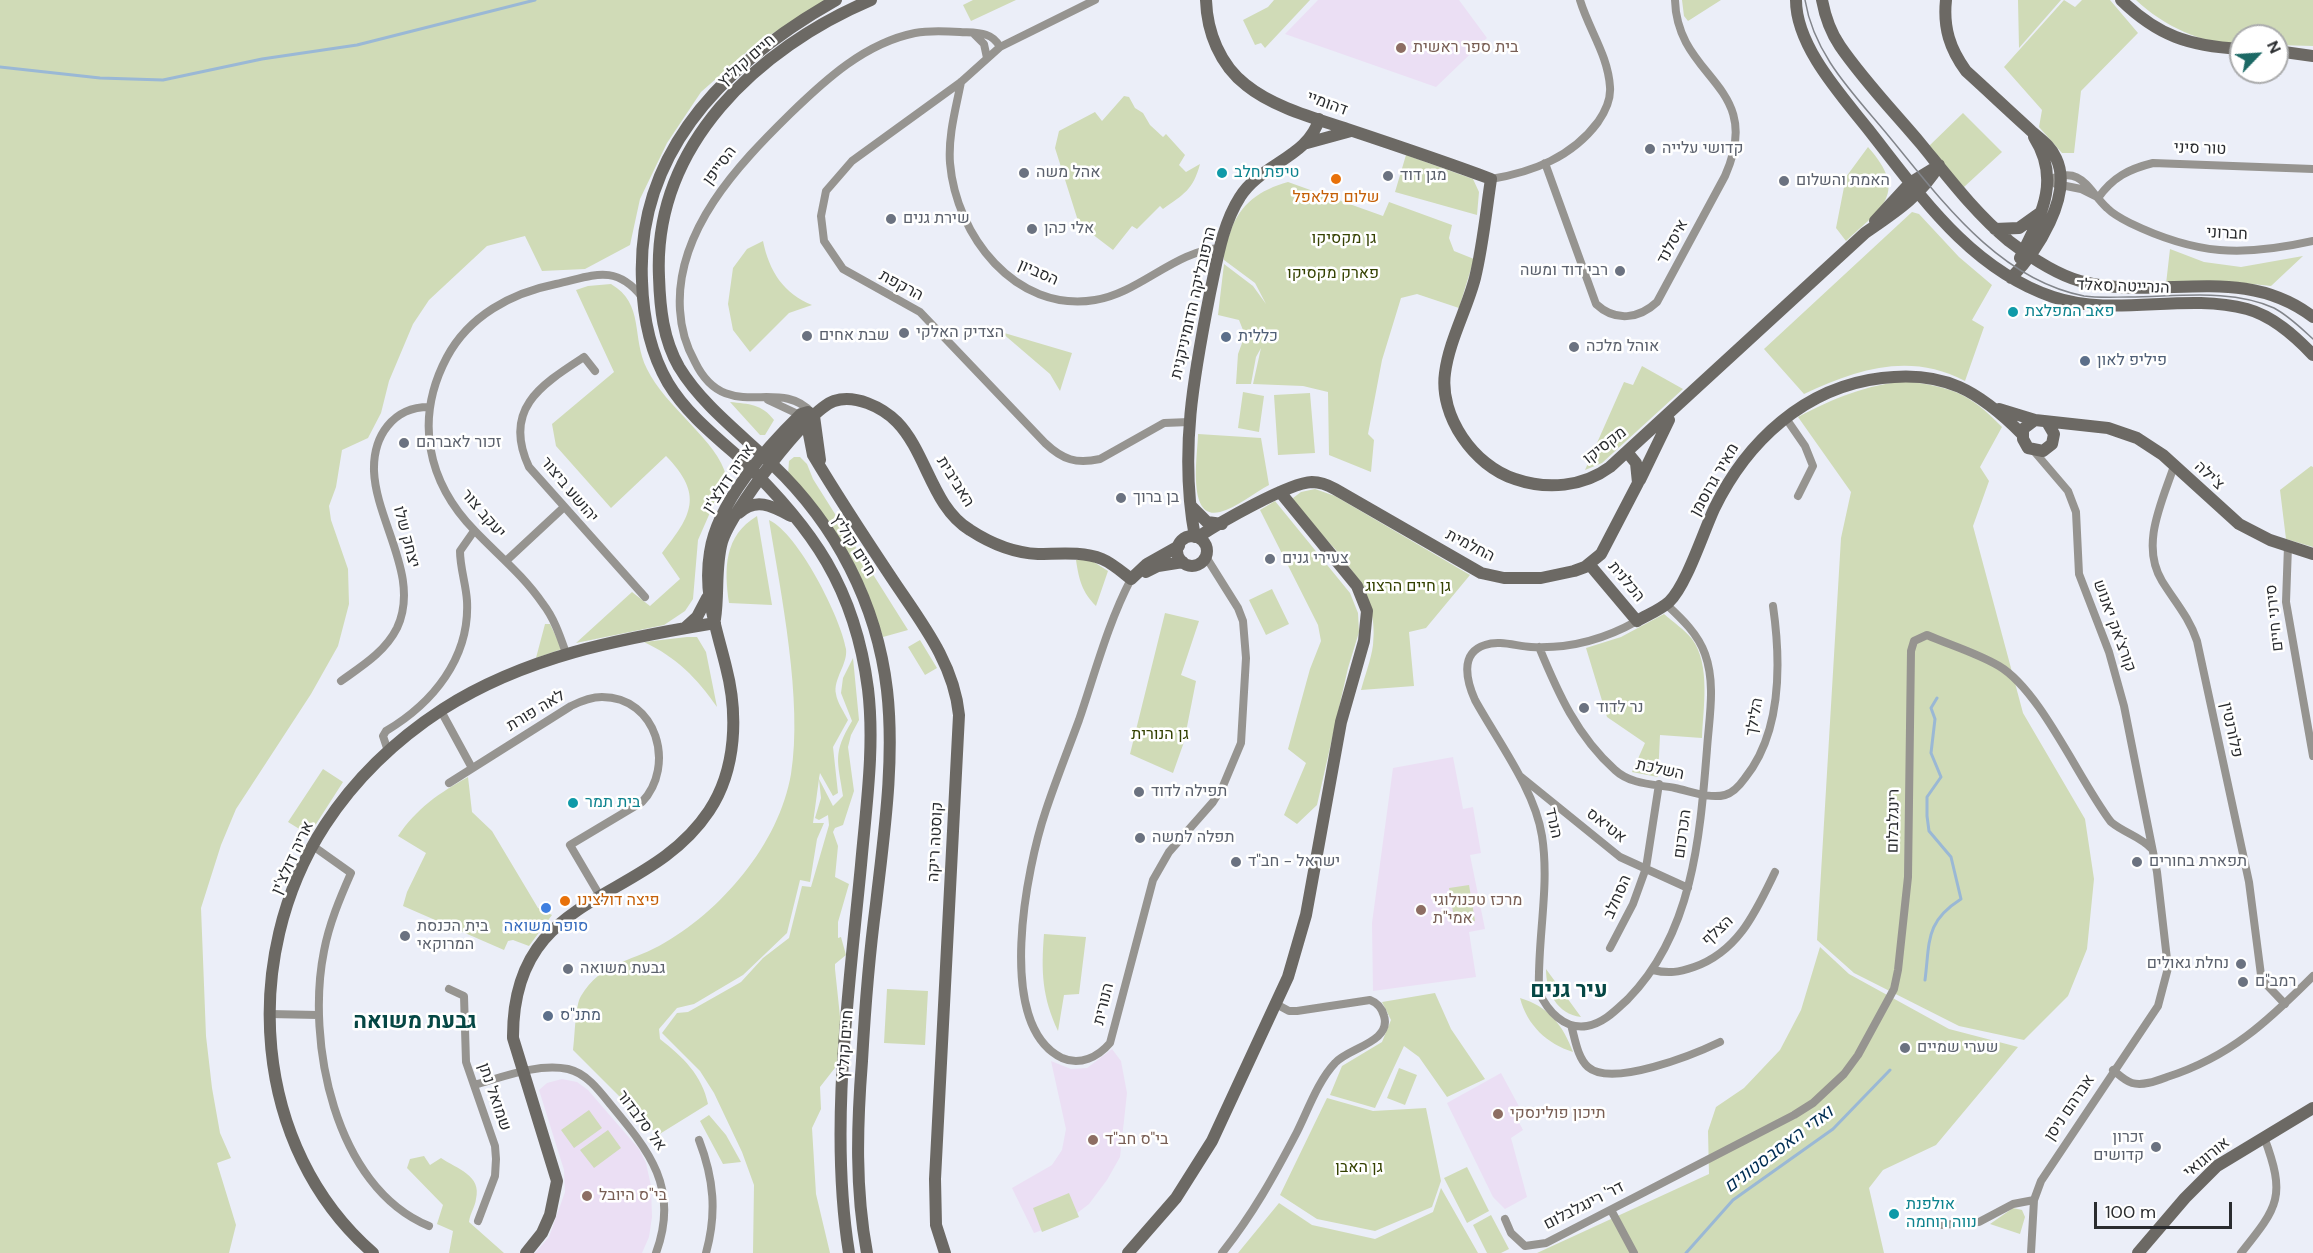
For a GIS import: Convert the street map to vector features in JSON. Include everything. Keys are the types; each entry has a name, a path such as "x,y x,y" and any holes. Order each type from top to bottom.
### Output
{"street":[{"name":"חיים קוליץ","path":"836,0 791,27 747,59 703,105 677,142 663,171 648,215 641,270 642,297 653,350 668,382 692,414 756,474 797,519 832,569 848,603 863,653 871,713 869,784 851,962 840,1138 842,1204 849,1253"},
{"name":"חיים קוליץ","path":"867,1253 859,1202 857,1138 868,964 884,834 889,740 886,682 876,629 853,573 814,513 768,460 699,393 674,357 663,324 658,240 672,187 689,150 736,90 756,70 799,39 849,9 871,0"},
{"path":"1000,47 1095,0"},
{"name":"דהומיי","path":"1206,0 1206,14 1215,42 1239,79 1257,93 1319,119 1491,179"},
{"path":"1491,179 1508,176 1565,154 1582,142 1600,118 1608,101 1610,89 1601,48 1580,0"},
{"name":"איסלנד","path":"1545,163 1596,304 1608,315 1618,317 1648,311 1658,302 1725,176 1733,158 1738,135 1735,116 1725,95 1684,40 1677,25 1675,0"},
{"name":"הנרייטה סאלד","path":"1796,0 1799,21 1823,70 1914,188 1973,252 2011,278 2052,297 2081,304 2209,305 2247,309 2277,322 2313,355"},
{"name":"הנרייטה סאלד","path":"1822,0 1827,18 1840,46 1995,229 2027,254 2065,276 2095,284 2252,288 2291,302 2313,317"},
{"path":"1946,0 1945,23 1953,50 1966,71 2030,130 2056,180 2050,222 2011,278"},
{"path":"1952,0 1956,42 1970,67 1990,91"},
{"path":"2122,1 2145,22 2174,38 2229,47"},
{"path":"965,32 981,39 987,58"},
{"name":"הסייפן","path":"762,398 784,405 807,419 808,409 798,402 779,398 729,396 719,392 699,371 686,341 679,297 689,252 702,221 729,179 757,146 820,84 846,64 891,41 915,33 965,32 986,34 1000,47"},
{"name":"הרקפת","path":"1000,47 961,82 852,161 833,181 823,201 821,216 824,241 829,252 851,276 920,312 1045,443 1065,459 1088,461 1100,459 1164,423 1189,422"},
{"path":"2289,52 2313,54"},
{"name":"הסביון","path":"961,82 950,147 952,180 966,220 983,250 1009,278 1026,288 1062,299 1095,300 1140,283 1199,251 1221,248"},
{"name":"הרפובליקה הדומיניקנית","path":"1201,544 1190,505 1189,422 1192,383 1221,248 1236,203 1247,187 1263,172 1306,143 1315,132 1319,119"},
{"name":"הרפובליקה הדומיניקנית","path":"1306,143 1353,131"},
{"name":"טור סיני","path":"2098,198 2106,187 2122,174 2154,163 2313,169"},
{"name":"מקסיקו","path":"1491,179 1479,263 1445,373 1445,394 1458,431 1472,449 1492,468 1523,482 1555,485 1579,483 1600,474 1627,452 1939,165"},
{"path":"2027,254 2056,180"},
{"name":"חברוני","path":"2056,180 2098,198 2118,216 2143,228 2193,246 2228,253 2313,241"},
{"path":"1995,229 2019,228 2043,211"},
{"name":"יעקב צור","path":"566,653 544,605 506,561 474,531 453,505 436,471 428,437 429,407 442,367 452,349 482,316 501,304 539,287 611,275 627,280 642,297"},
{"name":"יהושע ביצור","path":"595,371 584,357 556,375 526,405 519,427 520,443 529,466 563,508 645,597"},
{"name":"מאיר גרוסמן","path":"1667,605 1678,590 1715,507 1740,465 1766,433 1785,417 1823,395 1862,381 1915,375 1951,381 1990,405 2022,434"},
{"name":"האביבית","path":"807,419 825,406 839,400 848,399 872,405 896,420 944,502 967,528 1000,546 1023,552 1095,556 1131,579"},
{"name":"החלמית","path":"1201,544 1226,522 1280,492 1310,482 1327,485 1469,567 1492,576 1540,578 1574,572 1601,554 1609,542 1658,437 1680,404"},
{"name":"מאיר גרוסמן","path":"1990,405 2041,421"},
{"name":"יצחק שלו","path":"341,681 374,657 387,644 398,627 402,609 401,578 374,471 377,451 389,422 409,409 429,407"},
{"path":"1785,417 1805,446 1813,466 1798,496"},
{"name":"אריה דולצ'ין","path":"525,1253 542,1233 550,1215 557,1181 513,1038 513,1018 529,964 543,940 556,925 648,868 683,841 708,813 724,782 731,755 733,718 731,691 707,598 709,552 726,509 807,419"},
{"name":"אריה דולצ'ין","path":"768,460 784,450 807,419"},
{"name":"קוסטה ריקה","path":"807,419 809,446 818,463 936,646 947,667 957,697 959,715 935,1179 936,1225 945,1253"},
{"path":"2054,439 2053,429 2041,421 2026,425 2022,434 2025,444 2033,450 2043,451 2054,439 2083,426"},
{"name":"צ'ילה","path":"2041,421 2108,428 2137,438 2174,466 2239,524 2288,546 2313,554"},
{"path":"784,450 801,448 818,463"},
{"name":"קורצ'אק יאנוש","path":"2033,450 2068,491 2076,512 2079,574 2117,679 2152,849 2168,968 2158,1006 2113,1070"},
{"path":"1627,452 1636,464 1638,483"},
{"name":"פלורנטין","path":"2174,466 2154,529 2153,558 2161,579 2187,614 2197,641 2249,882 2261,975 2265,983 2285,1004"},
{"name":"אריה דולצ'ין","path":"715,623 722,541 756,474"},
{"path":"1128,1253 1176,1198 1212,1141 1288,977 1306,915 1341,722 1367,622 1365,603 1352,578 1280,492"},
{"path":"732,521 747,506 755,504 773,507 797,519"},
{"path":"1190,505 1207,522 1226,522"},
{"name":"הרפובליקה הדומיניקנית","path":"1180,543 1190,505"},
{"path":"506,561 563,508"},
{"path":"388,751 383,736 386,731 429,699 446,678 460,646 467,608 460,551 474,531"},
{"path":"1180,543 1178,555 1183,562"},
{"path":"1180,543 1201,544 1196,565 1183,562 1158,566 1131,579 1148,564 1180,543"},
{"name":"הנורית","path":"1131,579 1045,811 1030,877 1024,921 1021,965 1030,1021 1049,1050 1066,1060 1076,1062 1094,1057 1110,1043 1153,880 1168,852 1218,794 1231,772 1241,743 1246,658 1243,621 1238,608 1210,568 1201,544"},
{"name":"סירני חיים","path":"2288,546 2286,602 2313,756"},
{"name":"הכלנית","path":"1589,564 1637,621"},
{"path":"685,628 697,617 707,598"},
{"name":"הנרד","path":"1571,1025 1548,1008 1539,992 1544,866 1542,835 1533,806 1469,687 1466,670 1473,653 1484,645 1495,643 1539,647 1565,645 1604,637 1667,605"},
{"name":"הכרכום","path":"1571,1025 1591,1025 1606,1018 1626,1001 1653,970 1671,934 1688,888 1699,837 1711,689 1710,671 1702,646 1695,635 1667,605"},
{"name":"הלילך","path":"1703,795 1719,796 1731,792 1753,768 1767,743 1778,665 1773,606"},
{"name":"אריה דולצ'ין","path":"373,1253 332,1210 300,1157 284,1115 269,1035 269,1014 277,944 291,897 313,846 343,801 388,751 441,711 501,677 566,653 715,623"},
{"name":"רינגלבלום","path":"1655,1188 1813,1103 1830,1088 1858,1055 1889,1000 1898,969 1908,878 1911,651 1914,641 1927,635 1983,658 2008,672 2037,705 2101,809 2122,831 2131,834"},
{"name":"השלכת","path":"1539,647 1574,724 1594,749 1624,778 1703,795"},
{"name":"לאה פורת","path":"449,783 571,706 587,699 603,697 616,699 643,716 658,739 660,753 656,782 650,793 642,802 570,844 600,896"},
{"path":"441,711 472,768"},
{"name":"אטיאס","path":"1515,771 1620,857 1688,888"},
{"name":"הסחלב","path":"1610,948 1634,904 1646,868 1659,784"},
{"path":"2131,834 2141,830 2147,824"},
{"path":"2131,834 2152,849"},
{"path":"313,846 351,873 324,950 318,1016 320,1049 328,1085 348,1141 384,1197 398,1209 429,1226"},
{"name":"הצלף","path":"1653,970 1667,974 1687,969 1715,957 1731,945 1744,930 1775,872"},
{"name":"אברהם ניסן","path":"2031,1253 2034,1200 2048,1167 2113,1070 2129,1083 2140,1084 2181,1073 2253,1034 2313,976"},
{"name":"שמואל נתן","path":"449,989 464,996 463,1047 495,1146 496,1159 492,1186 478,1221"},
{"path":"1222,1253 1265,1194 1334,1063 1354,1048 1377,1038 1384,1030 1386,1021 1377,1003 1370,1000 1298,1011 1289,1011 1276,1004"},
{"path":"269,1014 318,1016"},
{"path":"1571,1025 1584,1062 1589,1068 1600,1073 1614,1074 1654,1066 1681,1059 1720,1042"},
{"name":"אל סלבדור","path":"474,1085 522,1071 549,1068 577,1072 598,1089 643,1143 656,1167 662,1196 661,1239 656,1253"},
{"name":"אורוגואי","path":"2138,1253 2209,1173 2313,1108"},
{"path":"2241,1253 2272,1212 2278,1186 2277,1173 2264,1137"},
{"path":"699,1140 709,1168 714,1201 713,1223 706,1253"},
{"name":"דר' רינגלבלום","path":"1505,1218 1518,1241 1525,1246 1534,1247 1655,1188"},
{"path":"1940,1225 1978,1222 2013,1204 2034,1200"},
{"path":"1611,1210 1635,1253"}],"shaded area":[{"name":"בית ספר ראשית","path":"1318,0 1459,0 1487,38 1436,87 1285,34"},
{"path":"1453,757 1463,809 1473,807 1481,853 1470,855 1485,929 1469,932 1476,977 1373,991 1372,923 1393,768"},
{"name":"בי\"ס חב\"ד","path":"1112,1049 1121,1061 1127,1093 1120,1157 1107,1180 1089,1204 1067,1221 1034,1233 1012,1188 1052,1165 1062,1150 1066,1129 1051,1061 1071,1069 1087,1068"},
{"path":"1501,1073 1522,1112 1515,1115 1523,1130 1511,1138 1527,1197 1505,1209 1493,1197 1447,1103"},
{"path":"562,1079 577,1082 588,1090 639,1149 646,1163 651,1186 652,1217 649,1237 642,1253 535,1253 549,1237 565,1192 564,1170 539,1090 547,1083"}],"green space":[{"path":"0,0 829,0 758,42 701,92 667,143 640,199 630,245 585,269 542,271 525,236 487,246 429,300 413,324 389,381 381,413 368,438 342,450 336,487 329,506 331,520 348,569 349,604 338,646 311,694 236,809 221,845 201,908 206,1036 212,1088 220,1133 231,1158 217,1163 236,1225 229,1253 0,1253"},
{"path":"973,0 1016,0 971,21 963,5"},
{"path":"1274,0 1310,0 1265,48 1261,43 1255,45 1243,20 1268,7"},
{"path":"1682,0 1721,0 1688,21 1684,16"},
{"path":"2018,0 2061,0 2019,48"},
{"path":"2064,0 2075,7 2082,0 2110,0 2138,33 2081,91 2074,153 2062,153 2039,127 2042,110 2004,67"},
{"path":"2136,0 2313,0 2313,46 2289,45 2289,24 2229,24 2229,44 2212,41 2184,32 2158,18"},
{"path":"1124,96 1129,97 1135,108 1143,113 1150,125 1163,137 1166,134 1185,155 1179,165 1186,172 1200,164 1187,191 1163,209 1160,206 1137,229 1132,226 1113,250 1079,224 1055,148 1059,131 1095,112 1102,121"},
{"path":"1963,113 2002,152 1964,187 1928,147"},
{"path":"1868,147 1887,176 1889,188 1880,209 1846,241 1836,228 1846,177"},
{"path":"1406,155 1473,179 1479,192 1477,215 1395,192"},
{"name":"פארק מקסיקו","path":"1288,182 1383,216 1389,202 1452,225 1449,238 1454,251 1474,259 1459,308 1417,294 1401,298 1382,360 1368,434 1374,440 1371,472 1329,455 1328,392 1303,386 1253,384 1261,348 1256,357 1251,384 1236,384 1238,354 1245,335 1239,320 1218,315 1224,264 1253,286 1266,304 1255,283 1224,260 1225,246 1234,223 1245,206 1260,194"},
{"path":"1912,212 1919,214 1959,257 1992,285 1972,320 1984,327 1965,381 1924,367 1884,367 1844,377 1804,394 1764,349"},
{"path":"763,241 769,262 779,280 793,295 812,305 789,313 750,352 733,330 728,304 733,268 747,249"},
{"path":"2170,249 2204,262 2241,267 2303,256 2271,286 2234,282 2166,284"},
{"path":"611,284 629,301 636,322 642,357 655,383 713,450 726,476 698,540 693,599 685,611 664,625 576,643 632,592 650,606 680,579 662,553 681,527 690,505 686,482 666,456 611,508 556,446 552,424 614,372 576,290 588,286"},
{"path":"1001,332 1072,353 1060,391 1050,374"},
{"path":"1642,366 1683,389 1602,463 1585,470 1624,382 1633,385"},
{"path":"1906,381 1936,386 1959,394 1979,406 2002,427 1980,467 1989,481 1973,526 2023,713 2085,819 2094,879 2087,949 2068,996 2024,1040 1959,1026 1854,973 1817,940 1841,538 1851,492 1798,417 1850,393"},
{"path":"1243,392 1264,396 1259,432 1238,428"},
{"path":"1310,393 1315,453 1278,455 1274,395"},
{"path":"730,402 755,406 765,411 774,420 765,435 760,435"},
{"path":"1198,434 1261,438 1269,485 1232,507 1220,512 1209,512 1202,506 1196,484"},
{"path":"794,457 800,457 807,464 813,479 908,630 883,637 865,586 788,475 789,461"},
{"path":"2311,466 2313,467 2313,547 2286,539 2280,490"},
{"name":"גן חיים הרצוג","path":"1315,489 1335,496 1470,575 1426,628 1409,632 1414,686 1361,690 1373,645 1373,624 1369,604 1351,568 1296,507 1293,498 1301,492"},
{"path":"1275,501 1350,593 1358,613 1359,632 1348,668 1317,805 1297,824 1284,815 1306,763 1288,749 1310,669 1321,641 1318,625 1260,510"},
{"path":"757,516 772,605 729,603 727,565 732,543 746,524"},
{"path":"769,520 793,541 805,558 827,598 846,649 836,688 838,700 848,720 833,747 838,793 833,796 820,773 813,823 824,823 817,839 810,882 800,880 787,933 743,975 694,1004 677,1008 659,1029 660,1039 684,1060 696,1075 708,1104 658,1135 573,1050 579,1000 589,985 607,970 659,946 704,915 744,873 774,826 791,774 794,714 789,647"},
{"path":"1089,559 1108,571 1096,606 1087,596 1078,574 1076,560"},
{"path":"1272,589 1289,624 1266,635 1249,600"},
{"name":"גן הנורית","path":"1165,613 1199,621 1181,675 1196,681 1184,742 1173,773 1130,754"},
{"path":"1664,614 1692,639 1698,650 1704,674 1704,701 1702,738 1660,735 1658,777 1632,772 1645,743 1607,717 1586,648 1621,637"},
{"path":"545,624 550,624 562,649 536,658"},
{"path":"697,637 706,652 717,707 685,669 666,654 644,642"},
{"path":"920,640 937,668 925,675 908,647"},
{"path":"853,658 859,720 848,747 854,791 843,825 835,828 833,832 838,846 835,877 849,884 838,922 838,938 841,937 846,955 835,964 841,1026 838,1064 820,1087 821,1109 812,1128 816,1194 830,1253 753,1253 754,1185 742,1152 714,1093 700,1071 662,1033 677,1013 688,1012 741,982 763,958 789,938 802,886 811,887 829,825 828,815 819,820 815,818 821,798 819,779 833,806 843,796 838,758 841,742 852,721 841,693 843,678"},
{"path":"323,769 343,782 309,835 288,822"},
{"path":"468,777 472,812 492,831 538,908 552,915 529,946 513,940 508,941 504,950 403,906 407,892 426,853 398,836 429,802"},
{"path":"1469,885 1475,921 1455,924 1449,888"},
{"path":"1044,934 1086,937 1079,994 1064,995 1058,1031 1044,984"},
{"path":"1820,947 1849,974 1949,1029 2018,1047 1936,1145 1883,1170 1869,1188 1884,1253 1537,1253 1709,1174 1708,1131 1716,1107 1744,1088 1780,1050 1801,1010"},
{"path":"1546,969 1581,1017 1559,1007 1548,986"},
{"path":"887,989 928,991 925,1045 884,1043"},
{"path":"1435,993 1451,1029 1485,1079 1447,1097 1419,1057 1404,1046 1375,1108 1330,1095 1342,1066 1382,1042 1391,1020 1382,1002"},
{"path":"1520,998 1539,1006 1553,1018 1564,1033 1573,1052 1555,1044 1539,1032 1528,1017"},
{"path":"1399,1068 1417,1075 1405,1105 1387,1098"},
{"name":"גן האבן","path":"1327,1098 1373,1111 1426,1108 1441,1181 1432,1207 1375,1231 1317,1219 1280,1195"},
{"path":"589,1110 602,1128 574,1148 561,1130"},
{"path":"709,1115 726,1135 741,1162 723,1164 700,1121"},
{"path":"608,1130 621,1148 594,1168 580,1150"},
{"path":"424,1156 430,1165 441,1158 472,1178 477,1191 469,1222 504,1253 449,1253 453,1231 437,1224 443,1205 407,1168 410,1159"},
{"path":"1467,1167 1489,1211 1467,1223 1444,1178"},
{"path":"1441,1188 1478,1253 1238,1253 1279,1203 1312,1225 1375,1239 1433,1212"},
{"path":"1069,1193 1079,1217 1042,1232 1033,1208"},
{"path":"2013,1208 2022,1210 2025,1217 2020,1234 1990,1224"},
{"path":"1491,1215 1509,1249 1501,1253 1487,1253 1473,1225"}],"waterway":[{"path":"0,67 100,78 163,80 262,59 357,45 535,0"},
{"name":"ואדי האסבסטונים","path":"1925,980 1929,943 1935,924 1949,907 1961,899 1951,857 1929,831 1927,816 1927,797 1941,777 1931,753 1935,719 1931,708 1937,698"},
{"name":"ואדי האסבסטונים","path":"1686,1253 1733,1200 1833,1129 1890,1070"}],"tram line":[{"path":"1805,0 1817,38 1826,56 1848,88 1950,209 1997,254 2024,273 2053,287 2084,296 2203,295 2240,298 2274,308 2295,322 2313,339"}],"place":[{"name":"בית ספר ראשית","path":"1401,48"},
{"name":"קדושי עלייה","path":"1650,149"},
{"name":"אהל משה","path":"1024,173"},
{"name":"טיפת חלב","path":"1222,173"},
{"name":"מגן דוד","path":"1388,176"},
{"name":"שלום פלאפל","path":"1336,179"},
{"name":"האמת והשלום","path":"1784,181"},
{"name":"שירת גנים","path":"891,219"},
{"name":"אלי כהן","path":"1032,229"},
{"name":"רבי דוד ומשה","path":"1620,271"},
{"name":"פאב המפלצת","path":"2013,312"},
{"name":"הצדיק האלקי","path":"904,333"},
{"name":"שבת אחים","path":"807,336"},
{"name":"כללית","path":"1226,337"},
{"name":"אוהל מלכה","path":"1574,347"},
{"name":"פיליפ לאון","path":"2085,361"},
{"name":"זכור לאברהם","path":"404,443"},
{"name":"בן ברוך","path":"1121,498"},
{"name":"צעירי גנים","path":"1270,559"},
{"name":"נר לדוד","path":"1584,708"},
{"name":"תפילה לדוד","path":"1139,792"},
{"name":"בית תמר","path":"573,803"},
{"name":"תפלה למשה","path":"1140,838"},
{"name":"ישראל - חב\"ד","path":"1236,862"},
{"name":"תפארת בחורים","path":"2137,862"},
{"name":"פיצה דולצינו","path":"565,901"},
{"name":"סופר משואה","path":"546,908"},
{"name":"מרכז טכנולוגי אמי\"ת","path":"1421,910"},
{"name":"בית הכנסת המרוקאי","path":"405,936"},
{"name":"נחלת גאולים","path":"2241,964"},
{"name":"גבעת משואה","path":"568,969"},
{"name":"רמב\"ם","path":"2243,982"},
{"name":"מתנ\"ס","path":"548,1016"},
{"name":"שערי שמיים","path":"1905,1048"},
{"name":"תיכון פולינסקי","path":"1498,1114"},
{"name":"בי\"ס חב\"ד","path":"1093,1140"},
{"name":"זכרון קדושים","path":"2156,1147"},
{"name":"בי\"ס היובל","path":"587,1196"},
{"name":"אולפנת נווה רוחמה","path":"1894,1214"}],"district":[{"name":"עיר גנים","path":"1569,991"},
{"name":"גבעת משואה","path":"415,1022"}],"park label":[{"name":"גן מקסיקו","path":"1344,239"}]}
